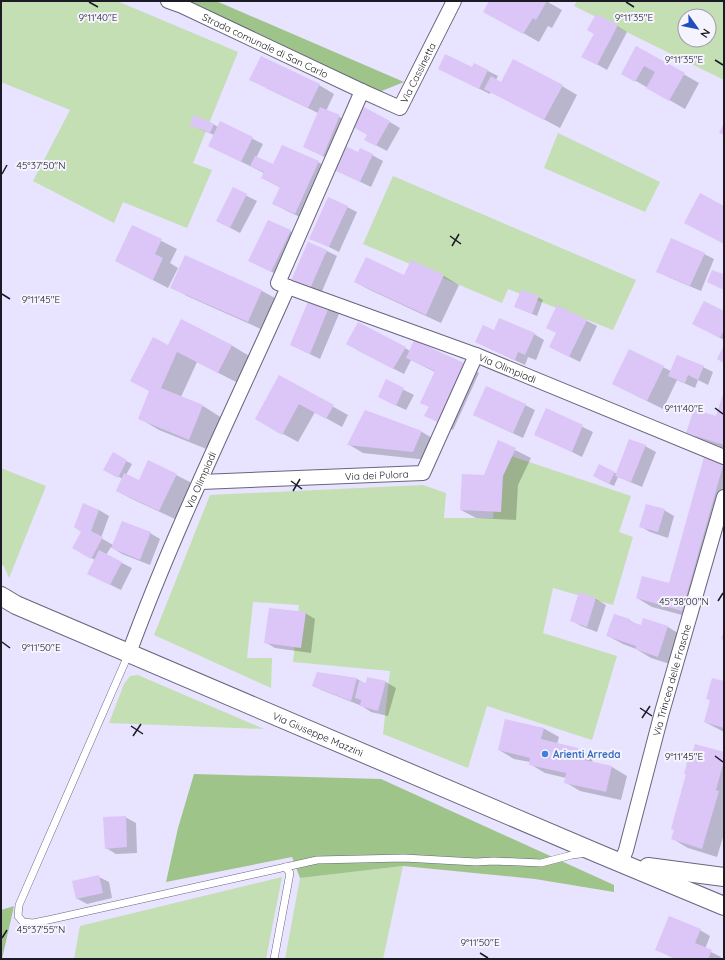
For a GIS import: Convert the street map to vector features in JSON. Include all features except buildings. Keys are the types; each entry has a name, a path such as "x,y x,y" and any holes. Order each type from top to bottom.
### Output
{"street":[{"name":"Strada comunale di San Carlo","path":"168,1 362,91"},
{"name":"Via Cassinetta","path":"362,91 400,108 454,1"},
{"path":"288,287 278,283 362,91"},
{"name":"Via Olimpiadi","path":"129,653 174,538 288,287 476,355 724,457"},
{"name":"Via dei Pulora","path":"200,482 423,473 476,355"},
{"name":"Via Trincea delle Frasche","path":"621,863 626,850 662,712 721,520 724,497"},
{"name":"Via Giuseppe Mazzini","path":"6,601 724,906"},
{"name":"Via Giuseppe Mazzini","path":"621,863 724,877"}],"lane":[{"path":"129,653 19,905 18,916 23,922 33,923 48,920 317,860 404,858 476,862 494,861 541,863 572,855 597,853"},
{"path":"274,959 290,873 285,867"}],"green space":[{"path":"1,1 117,1 238,52 193,163 212,170 187,228 123,202 114,223 33,181 70,110 1,82"},
{"path":"167,1 216,1 404,82 379,92"},
{"path":"577,1 724,1 724,80 574,6"},
{"path":"558,133 660,182 645,212 544,168"},
{"path":"393,176 636,280 613,330 508,289 502,303 363,244"},
{"path":"508,455 631,496 619,532 633,537 613,605 553,588 543,633 617,656 592,740 487,706 468,768 383,734 390,671 293,662 299,605 253,602 247,658 272,658 271,688 154,635 210,495 423,485 446,493 444,518 493,518 495,483"},
{"path":"1,468 46,486 9,578 4,566 1,564"},
{"path":"138,675 264,729 109,723 124,684 130,676"},
{"path":"194,774 381,779 614,885 614,892 535,879 403,866 300,878 292,857 166,882 178,828"},
{"path":"403,866 383,959 285,959 300,878"},
{"path":"282,877 266,959 74,959 80,926"},
{"path":"14,906 2,959 1,959 1,910"}],"place":[{"name":"Arienti Arreda","path":"545,754"}]}
